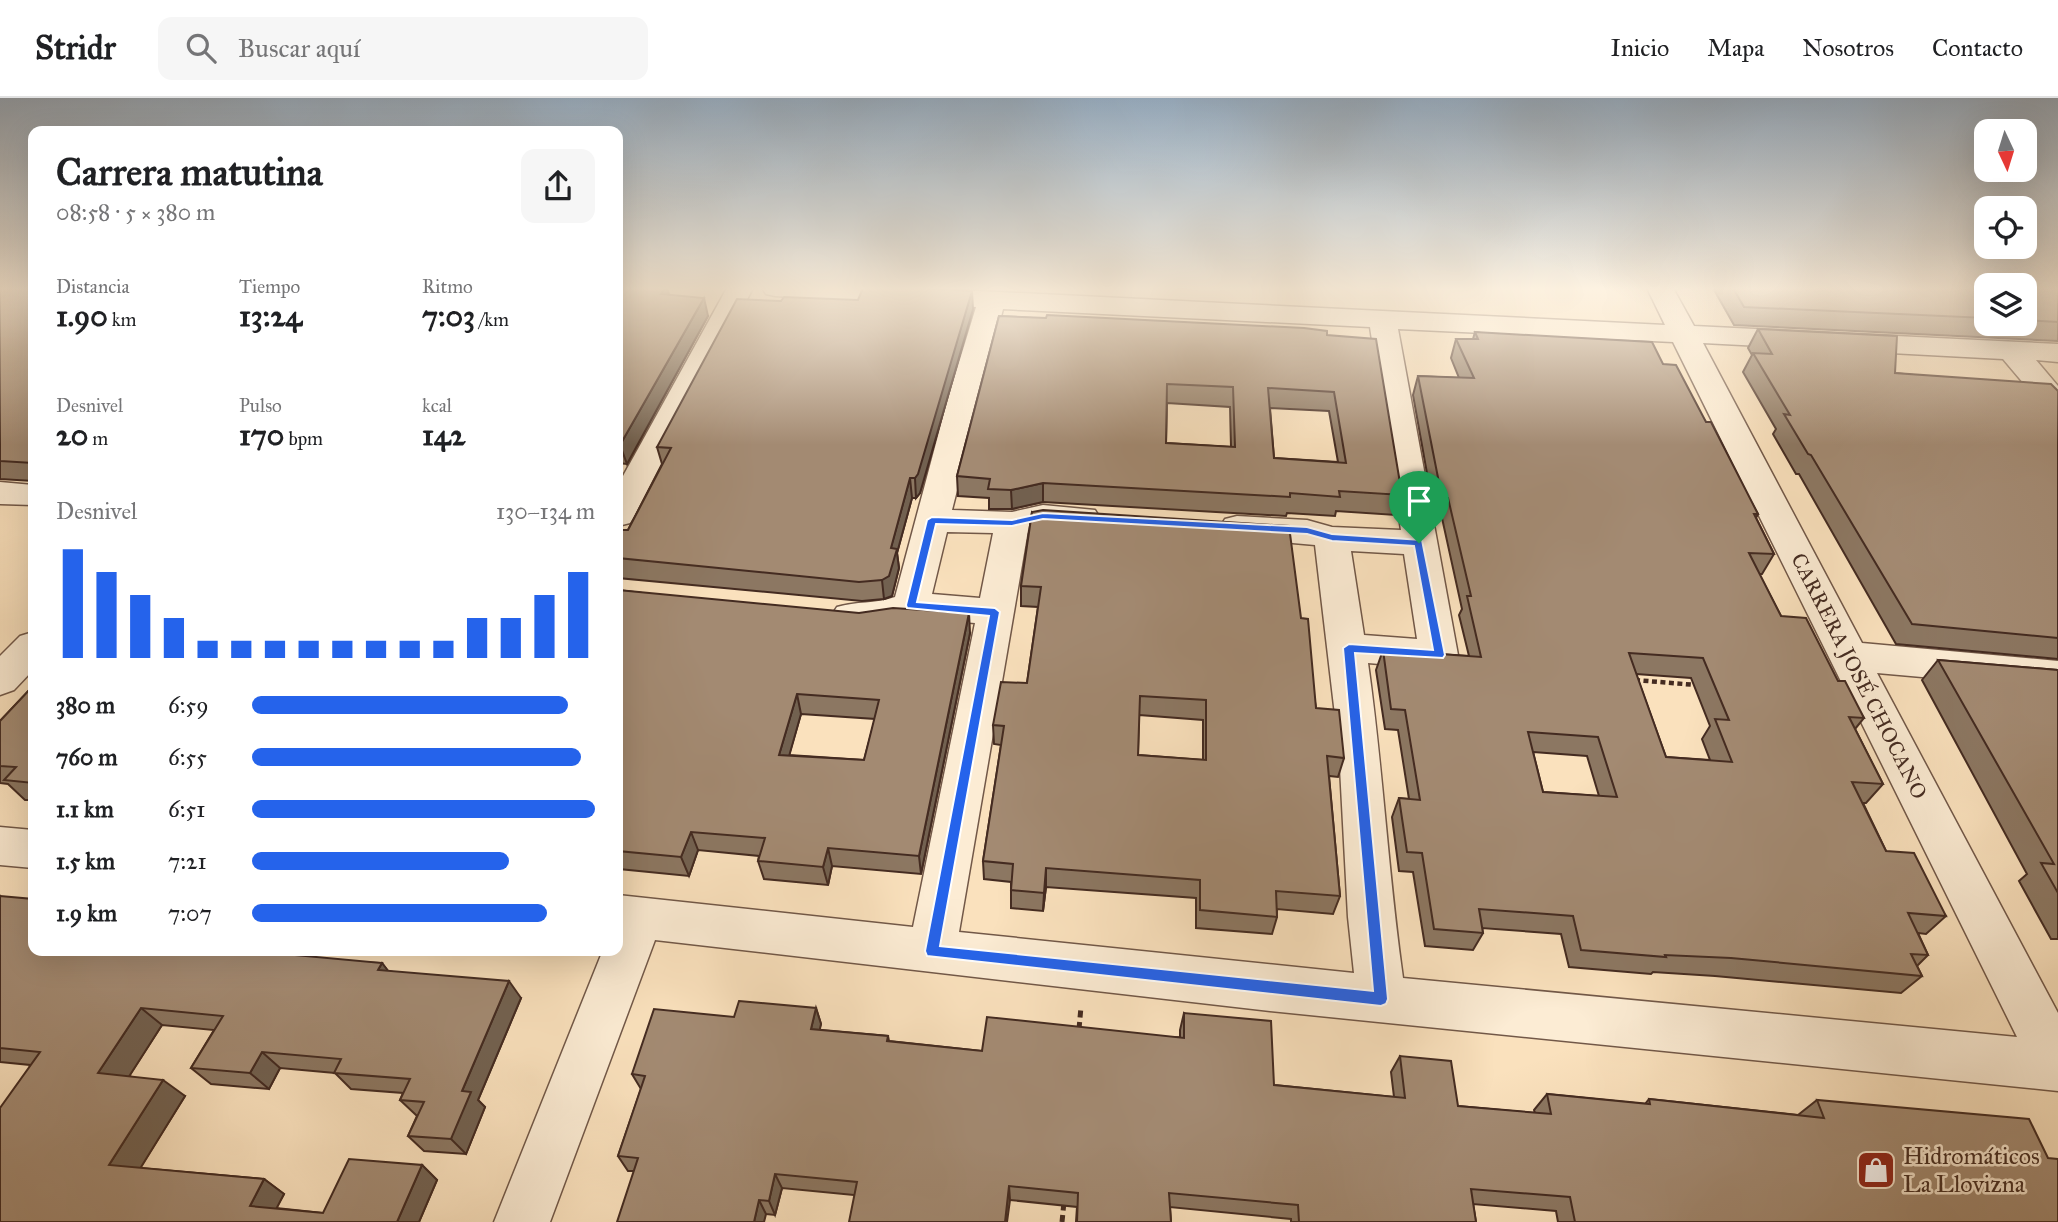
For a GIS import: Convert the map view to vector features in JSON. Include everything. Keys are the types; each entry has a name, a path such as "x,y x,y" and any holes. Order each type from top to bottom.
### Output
{"street":[{"path":"623,495 628,475 709,340"},
{"path":"911,605 980,340"},
{"path":"1349,648 1439,655 1386,340"},
{"name":"CARRERA JOSÉ CHOCANO","path":"1689,340 2058,1066"},
{"path":"1820,340 2058,353"},
{"path":"2012,351 2054,396"},
{"path":"0,493 28,495"},
{"path":"932,520 1012,523 1043,516 1113,520"},
{"path":"932,951 1012,523"},
{"path":"1210,525 1307,531 1332,538 1419,543"},
{"path":"1332,538 1349,648 1381,999"},
{"path":"821,613 879,616 911,605 995,612"},
{"path":"0,680 28,651"},
{"path":"1849,656 2058,675"},
{"path":"0,846 28,849"},
{"path":"623,933 629,916 1084,968 2058,1066"},
{"path":"522,1222 615,956"}],"path":[{"path":"1628,680 1709,686"},
{"path":"1079,1035 1084,968"},
{"path":"1062,1222 1065,1195"}],"building":[{"path":"0,340 28,340 28,463 0,461"},
{"path":"623,340 680,340 623,440"},
{"path":"715,340 957,340 918,474 915,478 910,478 891,548 897,549 889,576 882,580 859,582 623,558 623,530 628,530 671,448 657,447"},
{"path":"993,340 1376,340 1402,495 1339,491 1340,497 1290,493 1290,497 1043,483 1011,490 988,489 990,479 957,476","holes":["1167,384 1233,387 1235,447 1166,443","1268,388 1334,392 1346,463 1274,458"]},
{"path":"1457,340 1652,342 1663,364 1676,365 1706,422 1711,422 1758,514 1754,514 1774,554 1749,553 1781,616 1806,618 1838,681 1845,681 1864,718 1849,717 1883,784 1852,782 1886,851 1914,853 1946,916 1908,913 1928,955 1911,954 1922,976 1731,958 1665,955 1666,957 1581,950 1573,916 1479,909 1483,933 1434,929 1422,853 1407,852 1399,798 1420,800 1405,710 1391,709 1383,650 1481,657 1467,596 1471,596 1448,498 1442,498 1418,376 1474,378","holes":["1629,653 1703,658 1729,720 1715,719 1732,762 1666,757","1528,732 1598,737 1617,797 1543,792"]},
{"path":"1764,340 1897,340 1895,373 2051,384 2058,391 2058,638 1912,624 1784,414 1790,415 1753,353 1772,354"},
{"path":"1043,510 1289,526 1301,618 1308,619 1316,708 1339,710 1344,758 1327,756 1340,896 1276,891 1277,917 1200,910 1200,880 1046,868 1044,893 1011,890 1013,864 983,861 1004,726 993,725 1001,682 1027,683 1041,587 1021,586 1032,512","holes":["1140,696 1206,700 1206,760 1138,755"]},
{"path":"623,590 859,613 893,608 969,613 919,856 828,848 823,867 758,861 765,838 691,832 681,857 623,851","holes":["797,694 879,700 864,760 779,755"]},
{"path":"1938,660 2058,670 2058,893 2041,863 2054,864"},
{"path":"28,691 28,782 4,780 16,767 0,766 0,721"},
{"path":"0,896 28,899 28,956 306,956 382,963 378,970 509,981 462,1091 471,1092 451,1139 408,1136 424,1102 400,1100 410,1079 334,1073 341,1059 262,1052 250,1073 191,1068 223,1016 141,1008 98,1073 163,1080 109,1165 264,1179 250,1206 323,1213 349,1159 422,1165 397,1222 0,1222 0,1108 40,1052 0,1048"},
{"path":"739,1001 816,1008 811,1029 888,1036 887,1041 982,1051 987,1017 1184,1038 1184,1013 1271,1021 1274,1085 1405,1098 1400,1056 1451,1061 1458,1106 1551,1114 1547,1094 1650,1104 1649,1099 1824,1118 1817,1100 2029,1119 2048,1158 2058,1159 2058,1222 1575,1222 1570,1197 1471,1189 1476,1222 1299,1222 1298,1205 1169,1193 1171,1222 1077,1222 1078,1193 1009,1186 1005,1222 849,1222 857,1182 775,1174 769,1201 759,1200 754,1222 617,1222 638,1158 618,1156 645,1076 632,1074 654,1009 734,1017"}],"place":[{"name":"Hidromáticos La Llovizna","path":"1876,1170"}],"route":[{"path":"1043,516 1307,531 1332,538 1419,543 1439,655 1349,648 1360,749 1371,917 1381,999 932,951 995,612 911,605 932,520 1012,523 1043,516"}]}
